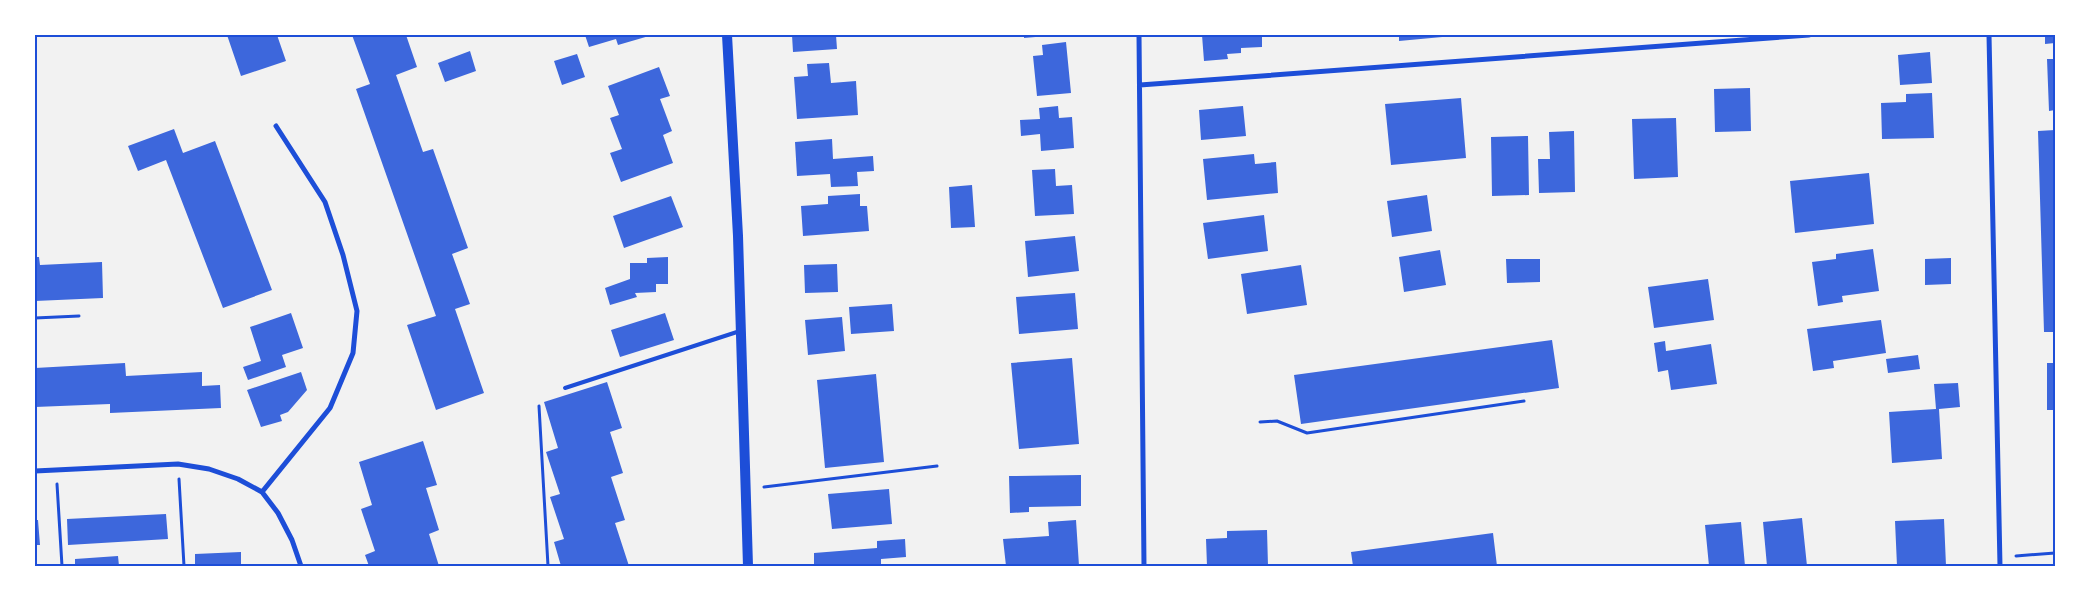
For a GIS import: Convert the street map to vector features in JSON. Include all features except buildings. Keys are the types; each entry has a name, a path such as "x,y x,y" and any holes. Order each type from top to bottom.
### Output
{"main road":[{"path":"727,35 738,236 748,566"}],"street":[{"path":"1139,35 1144,566"},
{"path":"1140,86 1809,35"},
{"path":"1989,35 2000,566"},
{"path":"262,492 330,408 353,353 357,311 343,255 325,202 276,126"},
{"path":"35,472 178,464 209,469 238,479 262,492 278,513 292,540 301,566"}],"lane":[{"path":"565,388 740,331"}],"path":[{"path":"35,318 79,316"},
{"path":"1260,422 1277,421 1307,433 1524,401"},
{"path":"539,406 548,566"},
{"path":"178,464 184,566"},
{"path":"745,489 937,466"},
{"path":"56,470 62,566"},
{"path":"2000,557 2055,553"}]}
